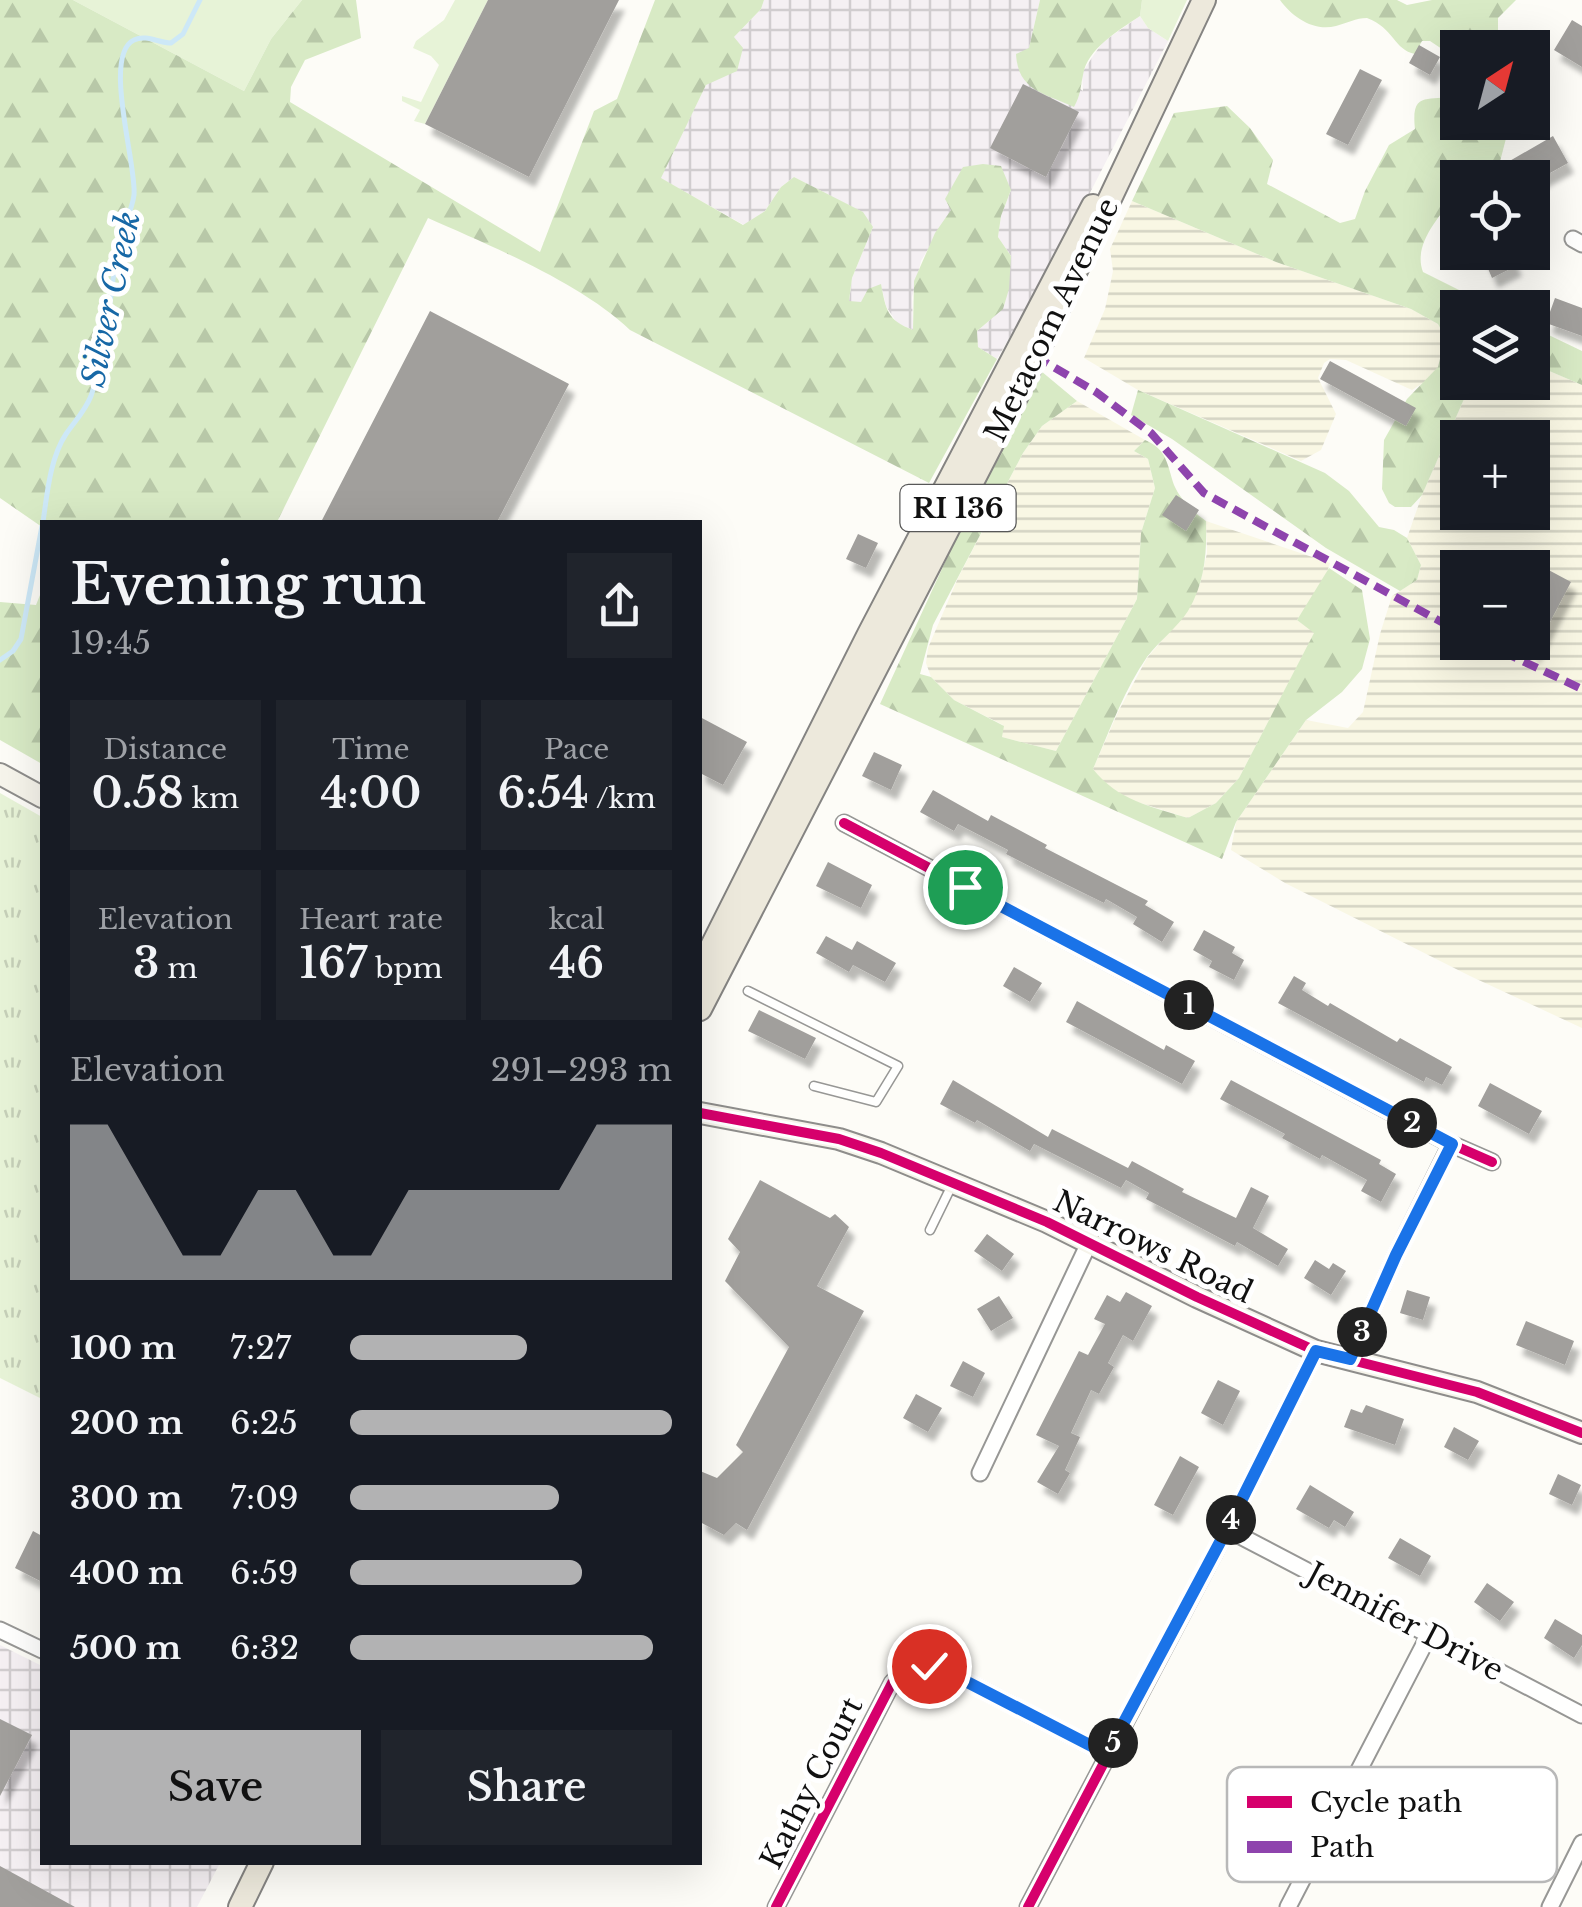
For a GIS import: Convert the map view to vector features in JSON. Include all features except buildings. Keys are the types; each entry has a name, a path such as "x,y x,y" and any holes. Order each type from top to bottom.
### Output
{"main road":[{"name":"Metacom Avenue","path":"702,966 949,502 1083,260 1204,0"},
{"name":"Metacom Avenue","path":"702,1006 949,502"},
{"path":"240,1907 261,1865"}],"street":[{"path":"0,774 40,796"},
{"path":"844,823 1492,1162"},
{"name":"Narrows Road","path":"702,1113 839,1140 954,1181 1196,1298 1316,1351 1506,1401 1582,1433"},
{"path":"1350,1359 1396,1255 1452,1144"},
{"path":"980,1473 1089,1244"},
{"path":"1028,1907 1316,1351"},
{"name":"Jennifer Drive","path":"1227,1529 1582,1715"},
{"path":"0,1630 40,1649"},
{"path":"1361,1767 1429,1635"},
{"name":"Kathy Court","path":"776,1907 892,1684 898,1675 915,1666 942,1669 1107,1754"},
{"path":"1550,1907 1582,1844"},
{"path":"1288,1907 1301,1882"}],"lane":[{"path":"748,991 898,1066 876,1102 814,1086"},
{"path":"930,1230 954,1181"}],"shaded area":[{"path":"764,0 1040,0 1029,48 1083,91 1082,73 1103,42 1140,16 1148,28 1168,41 1059,253 997,359 978,347 977,331 990,320 1011,256 998,237 1011,190 951,210 921,261 912,297 913,330 897,323 886,306 881,285 862,302 849,302 852,278 873,227 862,212 794,177 781,187 765,211 744,225 660,178 733,38 761,9"},
{"path":"1132,201 1276,262 1411,309 1440,328 1438,367 1429,379 1412,390 1346,360 1330,359 1324,363 1318,378 1336,414 1321,450 1301,461 1138,390 1084,358 1105,309 1113,271 1110,249"},
{"path":"1550,371 1582,385 1582,1028 1285,883 1231,850 1236,822 1306,720 1348,728 1363,712 1392,596 1417,580 1421,565 1407,538 1440,454 1440,530 1550,530 1550,420 1455,420 1464,400 1550,400"},
{"path":"1077,401 1145,440 1134,451 1148,459 1155,488 1141,533 1137,599 1056,751 1002,737 1003,725 954,700 931,677 926,663 928,648 958,578 1023,453 1042,426"},
{"path":"1206,521 1330,563 1325,578 1297,620 1315,632 1239,778 1216,803 1188,818 1128,799 1103,782 1093,769 1147,658 1187,611 1200,584 1207,553"},
{"path":"0,1645 40,1665 40,1865 219,1865 197,1907 0,1907"}],"green space":[{"path":"0,0 73,0 244,91 271,39 302,0 356,0 361,38 305,60 291,87 290,102 540,252 594,111 617,99 655,0 764,0 761,9 734,37 743,48 737,71 706,85 661,178 743,225 765,211 781,187 794,177 863,212 873,227 852,278 849,301 861,302 868,289 881,284 889,313 913,330 914,281 935,233 951,210 945,199 963,167 1001,166 1011,190 998,237 1011,256 1009,289 1003,309 977,331 978,347 997,359 929,483 630,330 561,281 428,218 278,520 40,520 40,526 0,498"},
{"path":"73,0 302,0 271,39 244,91"},
{"path":"455,0 488,0 425,124 414,121 420,110 402,101 402,96 421,102 439,65 431,56 413,48 416,41 444,20"},
{"path":"1040,0 1142,0 1140,16 1105,41 1091,57 1074,107 1034,89 1018,66 1016,54 1029,48"},
{"path":"1142,0 1187,0 1168,41 1148,28 1140,16"},
{"path":"1280,0 1397,0 1407,5 1432,0 1516,0 1498,18 1498,30 1440,30 1440,48 1422,41 1415,54 1367,18 1320,27 1291,12"},
{"path":"1440,97 1440,140 1506,140 1500,160 1440,160 1440,216 1428,233 1421,262 1423,272 1459,290 1440,290 1440,328 1411,309 1276,262 1132,201 1174,113 1227,106 1250,128 1273,160 1267,184 1340,223 1355,219 1389,145 1415,129 1416,107 1426,99"},
{"path":"1550,336 1582,351 1582,385 1550,371"},
{"path":"1440,358 1440,400 1464,400 1455,420 1440,420 1440,454 1422,495 1411,507 1395,507 1382,489 1384,440 1407,399 1438,367"},
{"path":"1035,366 1077,401 1042,426 1023,453 933,625 920,674 931,677 954,700 1004,726 1002,737 1056,751 1137,599 1141,533 1155,488 1148,459 1134,451 1145,440 1162,453 1180,495 1206,521 1205,556 1194,600 1139,670 1093,769 1113,788 1136,801 1188,818 1216,803 1239,778 1314,633 1297,620 1329,568 1362,590 1370,639 1362,669 1342,692 1306,720 1236,822 1222,859 880,704"},
{"path":"1138,390 1325,473 1349,491 1379,527 1407,538 1421,565 1417,580 1400,591 1326,548 1172,439 1131,415"},
{"path":"40,595 40,763 0,740 0,602 36,605"},
{"path":"0,793 40,816 40,1398 0,1378"}],"waterway":[{"name":"Silver Creek","path":"43,520 56,454 89,401 97,378 118,246 134,195 121,88 125,50 139,38 171,43 183,34 200,0"},
{"name":"Silver Creek","path":"0,660 21,639 40,537"}],"marked path":[{"path":"1035,356 1096,392 1151,433 1204,493 1440,621"},
{"path":"1520,660 1582,689"}],"cycle path":[{"path":"844,823 1451,1144 1492,1162"},
{"path":"702,1113 839,1139 881,1153 1047,1222 1316,1351 1477,1392 1582,1433"},
{"path":"1028,1907 1316,1351"},
{"path":"776,1907 892,1683 909,1669 942,1669 1107,1754"}],"route":[{"path":"929,1666 942,1669 1107,1754 1316,1351 1350,1359 1396,1255 1452,1144 965,887"}]}
